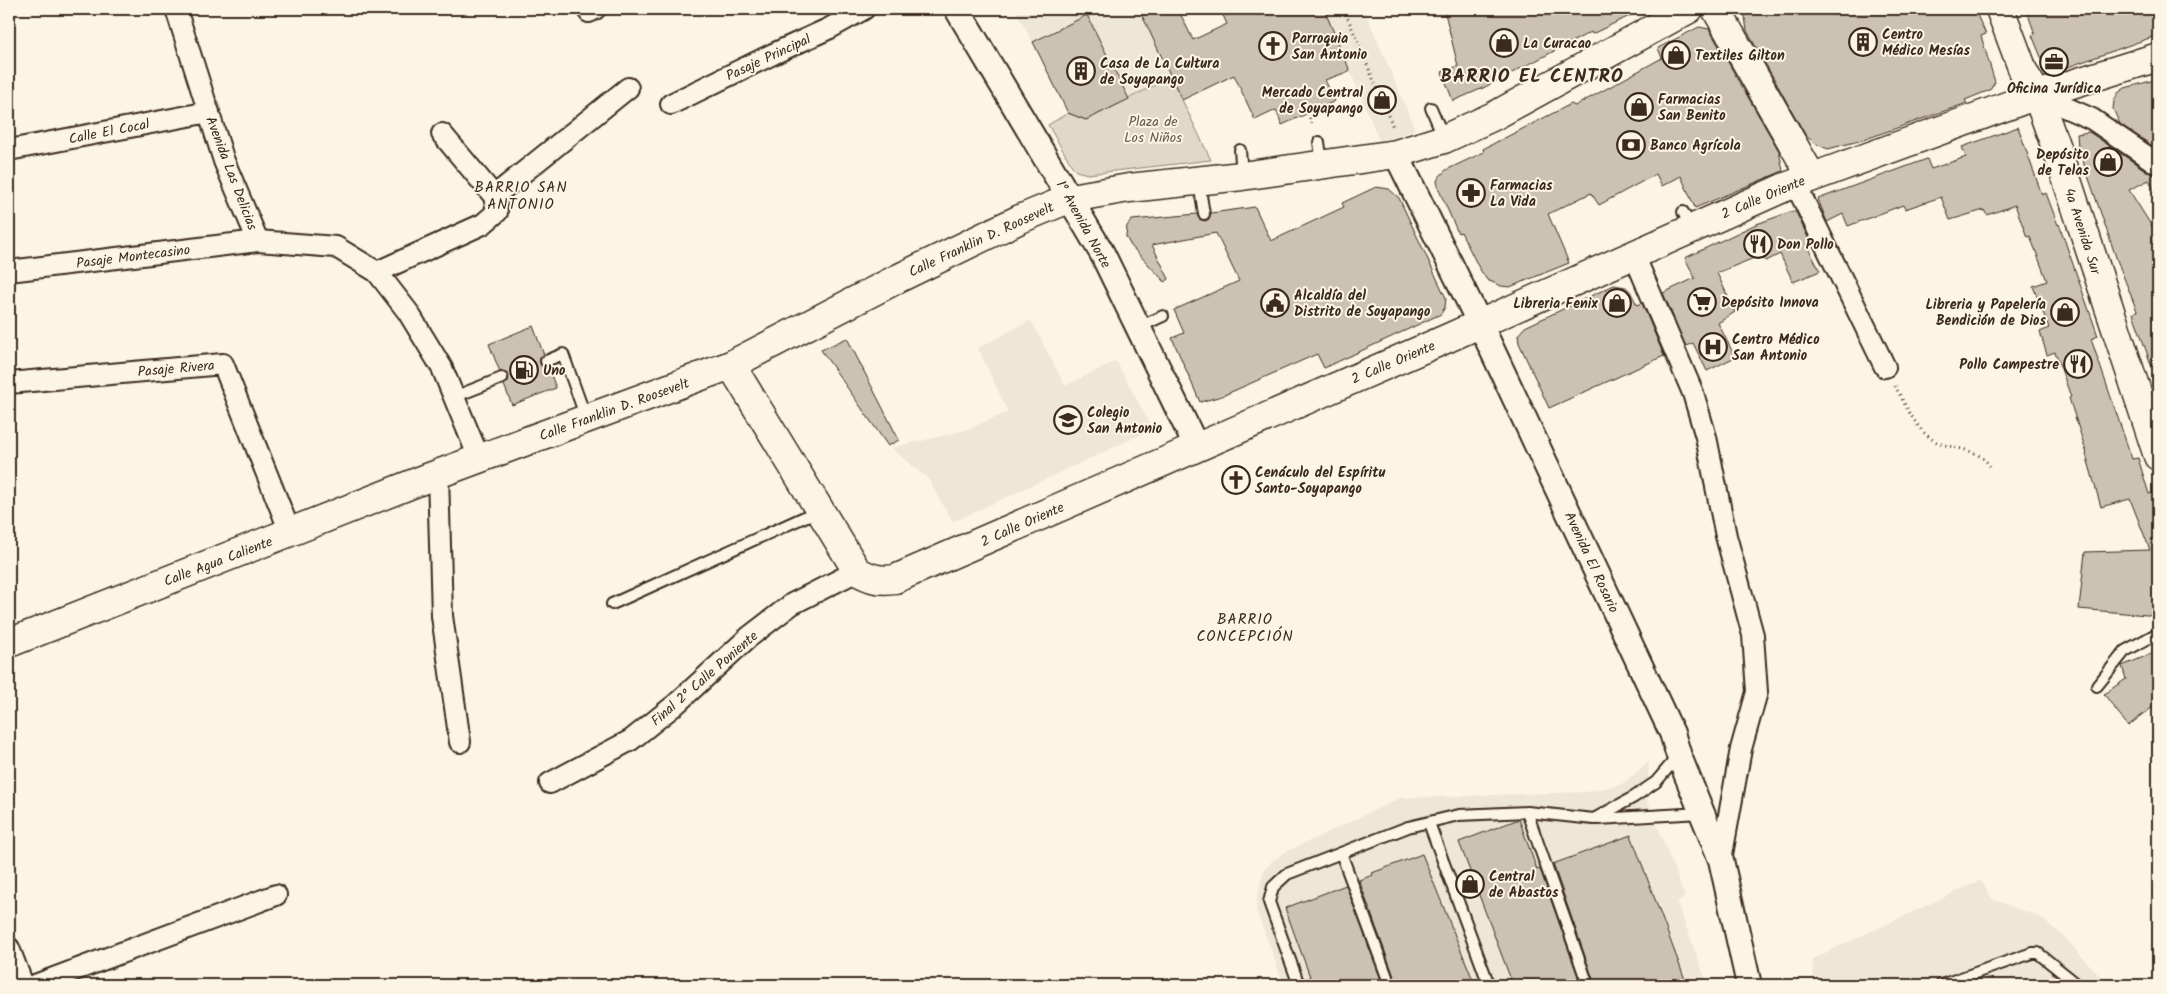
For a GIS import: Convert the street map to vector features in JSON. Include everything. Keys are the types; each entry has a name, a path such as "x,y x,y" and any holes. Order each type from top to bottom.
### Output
{"main road":[{"name":"Calle Franklin D. Roosevelt","path":"432,476 731,366 906,274 1020,219 1071,198 1129,188 1199,181 1241,163 1321,153 1396,154 1444,139 1494,116 1689,9"},
{"path":"1716,9 1803,180"},
{"name":"4a Avenida Sur","path":"2000,9 2024,73 2037,95 2158,456"},
{"name":"2 Calle Oriente","path":"857,571 871,579 883,581 896,579 1634,255 1687,220 2037,95 2158,57"},
{"path":"731,366 857,571"},
{"name":"Calle Agua Caliente","path":"9,643 432,476"}],"street":[{"name":"Avenida Las Delicias","path":"176,9 224,161 258,241 336,247 377,272 408,312 442,368 480,458"},
{"name":"Pasaje Principal","path":"671,104 772,54 830,28 864,9"},
{"name":"1° Avenida Norte","path":"957,9 1102,253 1197,448"},
{"path":"494,196 628,88"},
{"path":"2037,95 2092,119 2158,164"},
{"name":"Calle El Cocal","path":"9,150 209,112"},
{"path":"377,272 483,224 497,212 494,196 442,134"},
{"name":"Avenida El Rosario","path":"1396,154 1480,324 1672,732 1678,756 1721,860 1748,985"},
{"path":"1803,180 1886,367"},
{"name":"Pasaje Montecasino","path":"9,272 258,241"},
{"path":"1634,255 1693,394 1706,437 1726,536 1753,635 1757,692 1741,750 1721,860"},
{"name":"Pasaje Rivera","path":"9,383 223,364 290,532"},
{"path":"432,476 442,616 460,742"},
{"name":"Final 2° Calle Poniente","path":"550,783 631,740 676,704 756,631 792,604 857,571"},
{"path":"35,985 276,896"},
{"path":"9,948 22,985"}],"lane":[{"path":"1431,108 1444,139"},
{"path":"1199,181 1204,214"},
{"path":"1138,328 1163,316"},
{"path":"546,361 563,354 587,419"},
{"path":"454,397 502,378"},
{"path":"612,604 821,510"},
{"path":"2096,686 2126,651 2158,633"},
{"path":"1594,819 1634,797 1656,782 1678,756"},
{"path":"1298,985 1268,902 1273,887 1287,874 1408,827 1459,815 1527,812 1594,819 1701,813"},
{"path":"1527,812 1588,985"},
{"path":"1429,823 1489,985"},
{"path":"1340,853 1390,985"},
{"path":"1941,985 2032,953 2038,953 2078,985"}],"path":[{"path":"1344,9 1397,137 1396,154"},
{"path":"1886,367 1921,430 1938,442 1967,449 1985,458 1990,466"}],"shaded area":[{"path":"1015,9 1139,9 1171,77 1129,99 1087,15 1033,43"},
{"name":"Mercado Central de Soyapango","path":"1324,9 1364,9 1415,129 1397,137 1379,140"},
{"name":"Colegio San Antonio","path":"1031,320 1065,386 1116,361 1153,429 953,522 928,479 891,448 963,431 1008,412 978,348"},
{"name":"Central de Abastos","path":"1649,762 1647,800 1685,897 1677,903 1708,985 1284,985 1256,910 1257,897 1264,870 1271,862 1284,853 1400,798 1586,792 1622,784"},
{"path":"1981,880 1992,899 2040,917 2063,936 2108,985 1815,985 1812,959"}],"green space":[{"name":"Plaza de Los Niños","path":"1171,77 1211,160 1088,174 1076,171 1048,125 1068,113 1086,120"}],"building":[{"path":"1139,9 1178,9 1193,40 1227,24 1220,9 1324,9 1350,71 1325,80 1335,101 1282,125 1276,110 1255,120 1234,75 1182,100"},
{"path":"1444,9 1644,9 1592,34 1591,32 1483,88 1453,101 1442,72 1458,66"},
{"path":"1744,9 1974,9 1986,34 1981,36 1995,82 1990,90 1965,100 1967,103 1863,140 1828,149 1816,144 1806,136 1747,31"},
{"path":"2026,9 2158,9 2158,35 2048,74 2032,35 2035,34"},
{"name":"Casa de La Cultura de Soyapango","path":"1087,15 1129,99 1086,120 1068,113 1033,42"},
{"path":"1699,27 1709,29 1779,151 1783,171 1695,208 1681,176 1662,186 1656,174 1599,205 1591,193 1548,214 1569,263 1510,287 1501,286 1487,280 1461,232 1458,233 1439,190 1437,181 1439,177 1446,170 1484,152 1483,149 1571,104 1575,106 1662,58 1658,48"},
{"path":"2158,79 2158,150 2120,124 2113,109 2118,93 2125,88"},
{"path":"2018,127 2042,195 2046,193 2059,224 2098,336 2091,339 2132,459 2138,458 2149,494 2154,492 2158,505 2158,616 2079,609 2085,552 2150,550 2130,499 2101,507 2069,398 2071,397 2055,352 2047,355 2040,332 2049,328 2033,286 2047,281 2030,236 2027,237 2015,205 1987,215 1984,210 1950,220 1941,197 1905,209 1903,205 1848,226 1843,214 1827,222 1818,199 1927,159 1931,169 1966,157 1962,147"},
{"path":"2089,132 2151,174 2158,176 2158,197 2149,180 2129,190 2158,236 2158,376 2155,376 2133,313 2137,311 2117,260 2078,147 2077,134"},
{"path":"1376,187 1389,189 1399,198 1446,298 1445,307 1441,314 1324,368 1317,354 1222,396 1200,402 1172,338 1184,333 1174,310 1239,281 1216,233 1152,245 1169,279 1165,282 1131,246 1126,237 1127,226 1132,220 1197,214 1199,219 1205,221 1209,219 1211,213 1255,207 1271,241 1344,207 1342,203"},
{"path":"1790,212 1796,212 1811,244 1806,244 1820,271 1793,282 1780,254 1766,261 1759,256 1717,273 1735,312 1718,323 1735,357 1707,371 1693,343 1686,346 1663,293 1695,278 1685,258 1754,225"},
{"path":"1614,285 1626,287 1637,305 1642,303 1664,356 1549,408 1519,343 1518,335 1525,327"},
{"name":"Uno","path":"533,326 544,355 540,357 540,363 542,367 548,367 556,388 512,405 504,385 508,382 509,376 506,372 500,372 489,344"},
{"path":"847,338 899,440 888,446 821,350"},
{"path":"2158,651 2158,703 2128,726 2104,694 2126,679 2122,666"},
{"path":"1519,819 1537,870 1540,869 1581,985 1513,985 1459,842"},
{"path":"1631,835 1687,985 1595,985 1553,864"},
{"path":"1422,854 1475,985 1397,985 1359,880 1373,875 1372,873"},
{"path":"1346,885 1383,985 1313,985 1285,908"}],"place":[{"name":"Centro Médico Mesías","path":"1863,42"},
{"name":"La Curacao","path":"1504,43"},
{"name":"Parroquia San Antonio","path":"1273,46"},
{"name":"Textiles Gilton","path":"1676,55"},
{"name":"Oficina Jurídica","path":"2054,62"},
{"name":"Casa de La Cultura de Soyapango","path":"1081,71"},
{"name":"Mercado Central de Soyapango","path":"1382,100"},
{"name":"Farmacias San Benito","path":"1639,107"},
{"name":"Banco Agrícola","path":"1631,145"},
{"name":"Depósito de Telas","path":"2108,162"},
{"name":"Farmacias La Vida","path":"1471,193"},
{"name":"Don Pollo","path":"1758,244"},
{"name":"Depósito Innova","path":"1702,302"},
{"name":"Alcaldía del Distrito de Soyapango","path":"1275,303"},
{"name":"Libreria Fenix","path":"1617,303"},
{"name":"Libreria y Papelería Bendición de Dios","path":"2065,312"},
{"name":"Centro Médico San Antonio","path":"1713,347"},
{"name":"Pollo Campestre","path":"2078,364"},
{"name":"Uno","path":"524,370"},
{"name":"Colegio San Antonio","path":"1068,420"},
{"name":"Cenáculo del Espíritu Santo-Soyapango","path":"1236,480"},
{"name":"Central de Abastos","path":"1470,884"}],"district":[{"name":"BARRIO EL CENTRO","path":"1532,75"},
{"name":"BARRIO SAN ANTONIO","path":"521,196"},
{"name":"BARRIO CONCEPCIÓN","path":"1245,628"}]}
